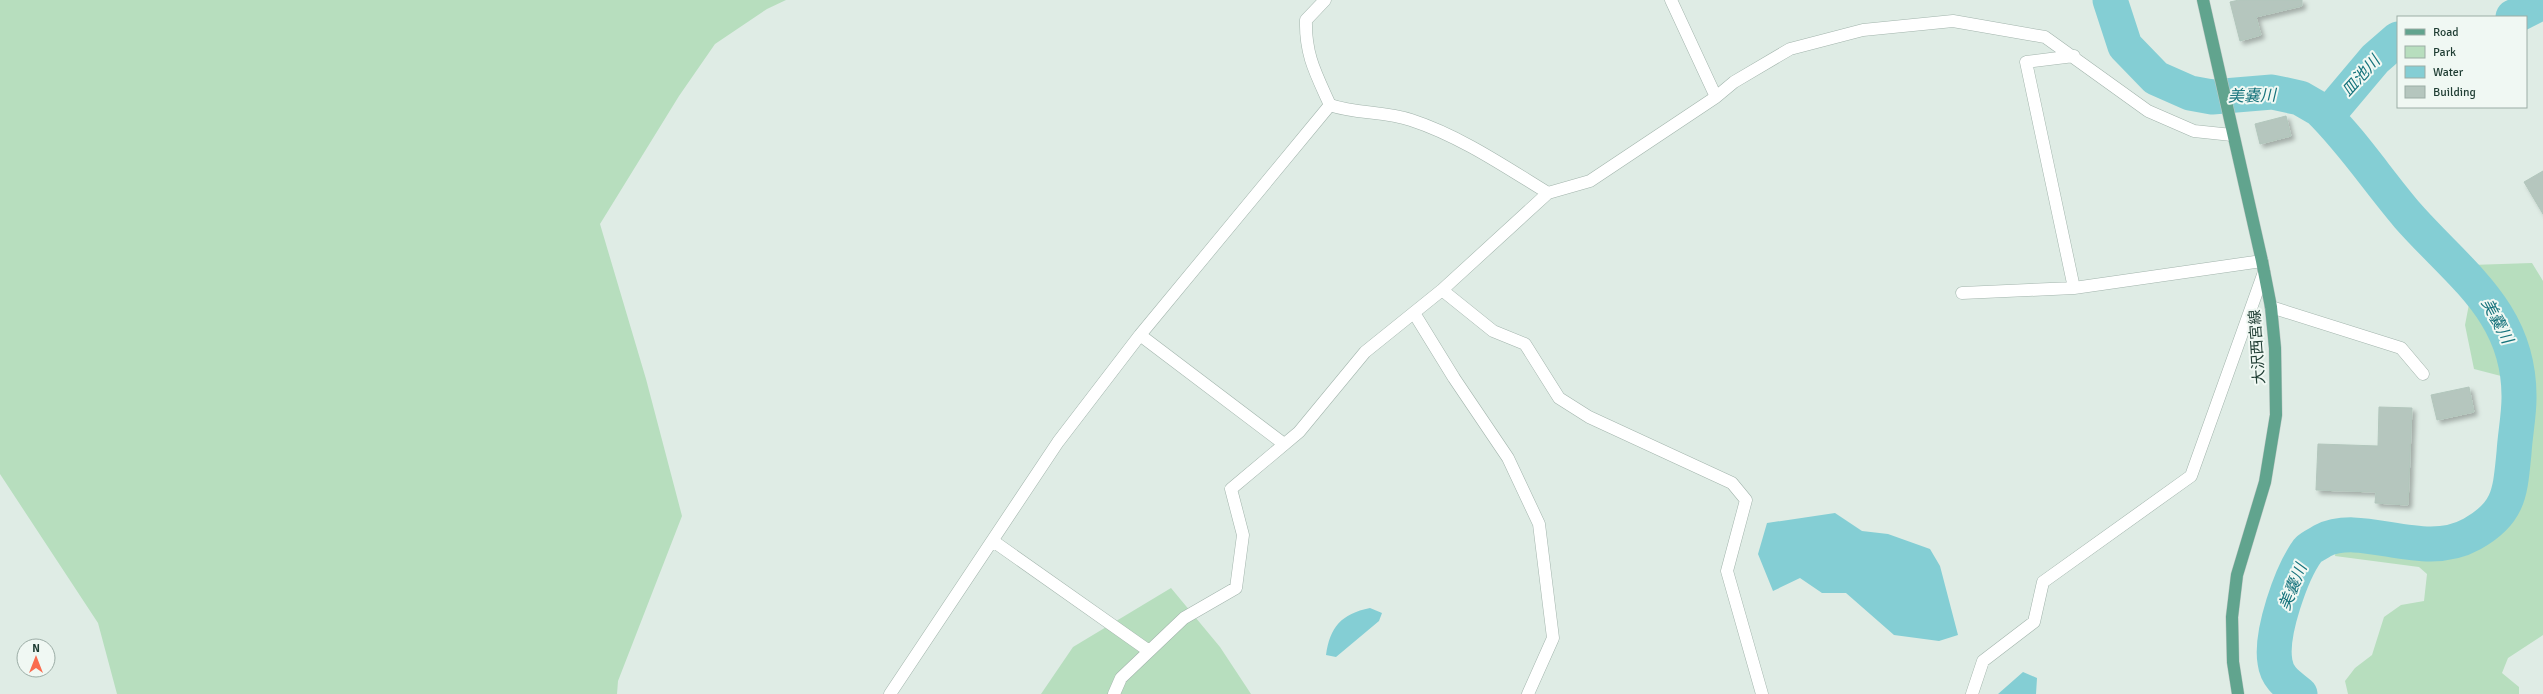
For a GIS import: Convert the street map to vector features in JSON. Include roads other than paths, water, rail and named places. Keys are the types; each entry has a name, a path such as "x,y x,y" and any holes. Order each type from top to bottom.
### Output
{"main road":[{"name":"大沢西宮線","path":"2203,0 2230,129 2263,266 2271,307 2275,348 2276,415 2265,482 2237,575 2232,617 2233,662 2238,694"}],"street":[{"path":"1325,0 1306,20 1305,44 1312,66 1330,105 1342,109 1410,119 1461,141 1548,193"},
{"path":"1671,0 1716,97"},
{"path":"1114,694 1121,678 1184,618 1236,588 1243,535 1231,489 1299,432 1365,352 1442,290 1548,193 1590,182 1716,97 1734,82 1790,49 1863,30 1953,21 2045,36 2148,111 2194,131 2230,129"},
{"path":"2074,56 2026,62 2074,288"},
{"path":"890,694 1058,442 1140,335 1330,105"},
{"path":"1962,293 2074,288 2263,266 2191,476 2043,582 2034,622 1983,661 1972,694"},
{"path":"1442,290 1493,331 1525,344 1559,398 1589,417 1732,483 1746,500 1727,571 1762,694"},
{"path":"2271,307 2401,348 2424,374"},
{"path":"1414,313 1454,378 1508,458 1539,524 1553,638 1528,694"},
{"path":"1140,335 1284,444"},
{"path":"993,541 1149,651"}],"water":[{"path":"1835,513 1862,531 1888,534 1930,549 1940,566 1958,635 1939,641 1894,635 1846,593 1822,593 1800,578 1773,591 1758,554 1767,523"},
{"path":"1370,608 1382,613 1379,621 1336,657 1326,655 1330,637 1339,623 1351,614"},
{"path":"2023,672 2037,678 2036,694 1998,694"}],"waterway":[{"name":"美嚢川","path":"2110,0 2125,46 2156,78 2190,93 2212,97 2272,92 2300,98 2319,109 2354,148 2408,216 2466,276 2483,296 2498,318 2509,341 2517,368 2519,405 2511,479 2506,500 2494,518 2472,534 2453,541 2433,544 2413,543 2356,535 2338,536 2322,541 2311,547 2301,560 2283,604 2274,650 2276,668 2278,672 2284,681 2300,694"},
{"name":"皿池川","path":"2515,16 2543,2"},
{"name":"皿池川","path":"2327,116 2375,59 2397,40"}]}
